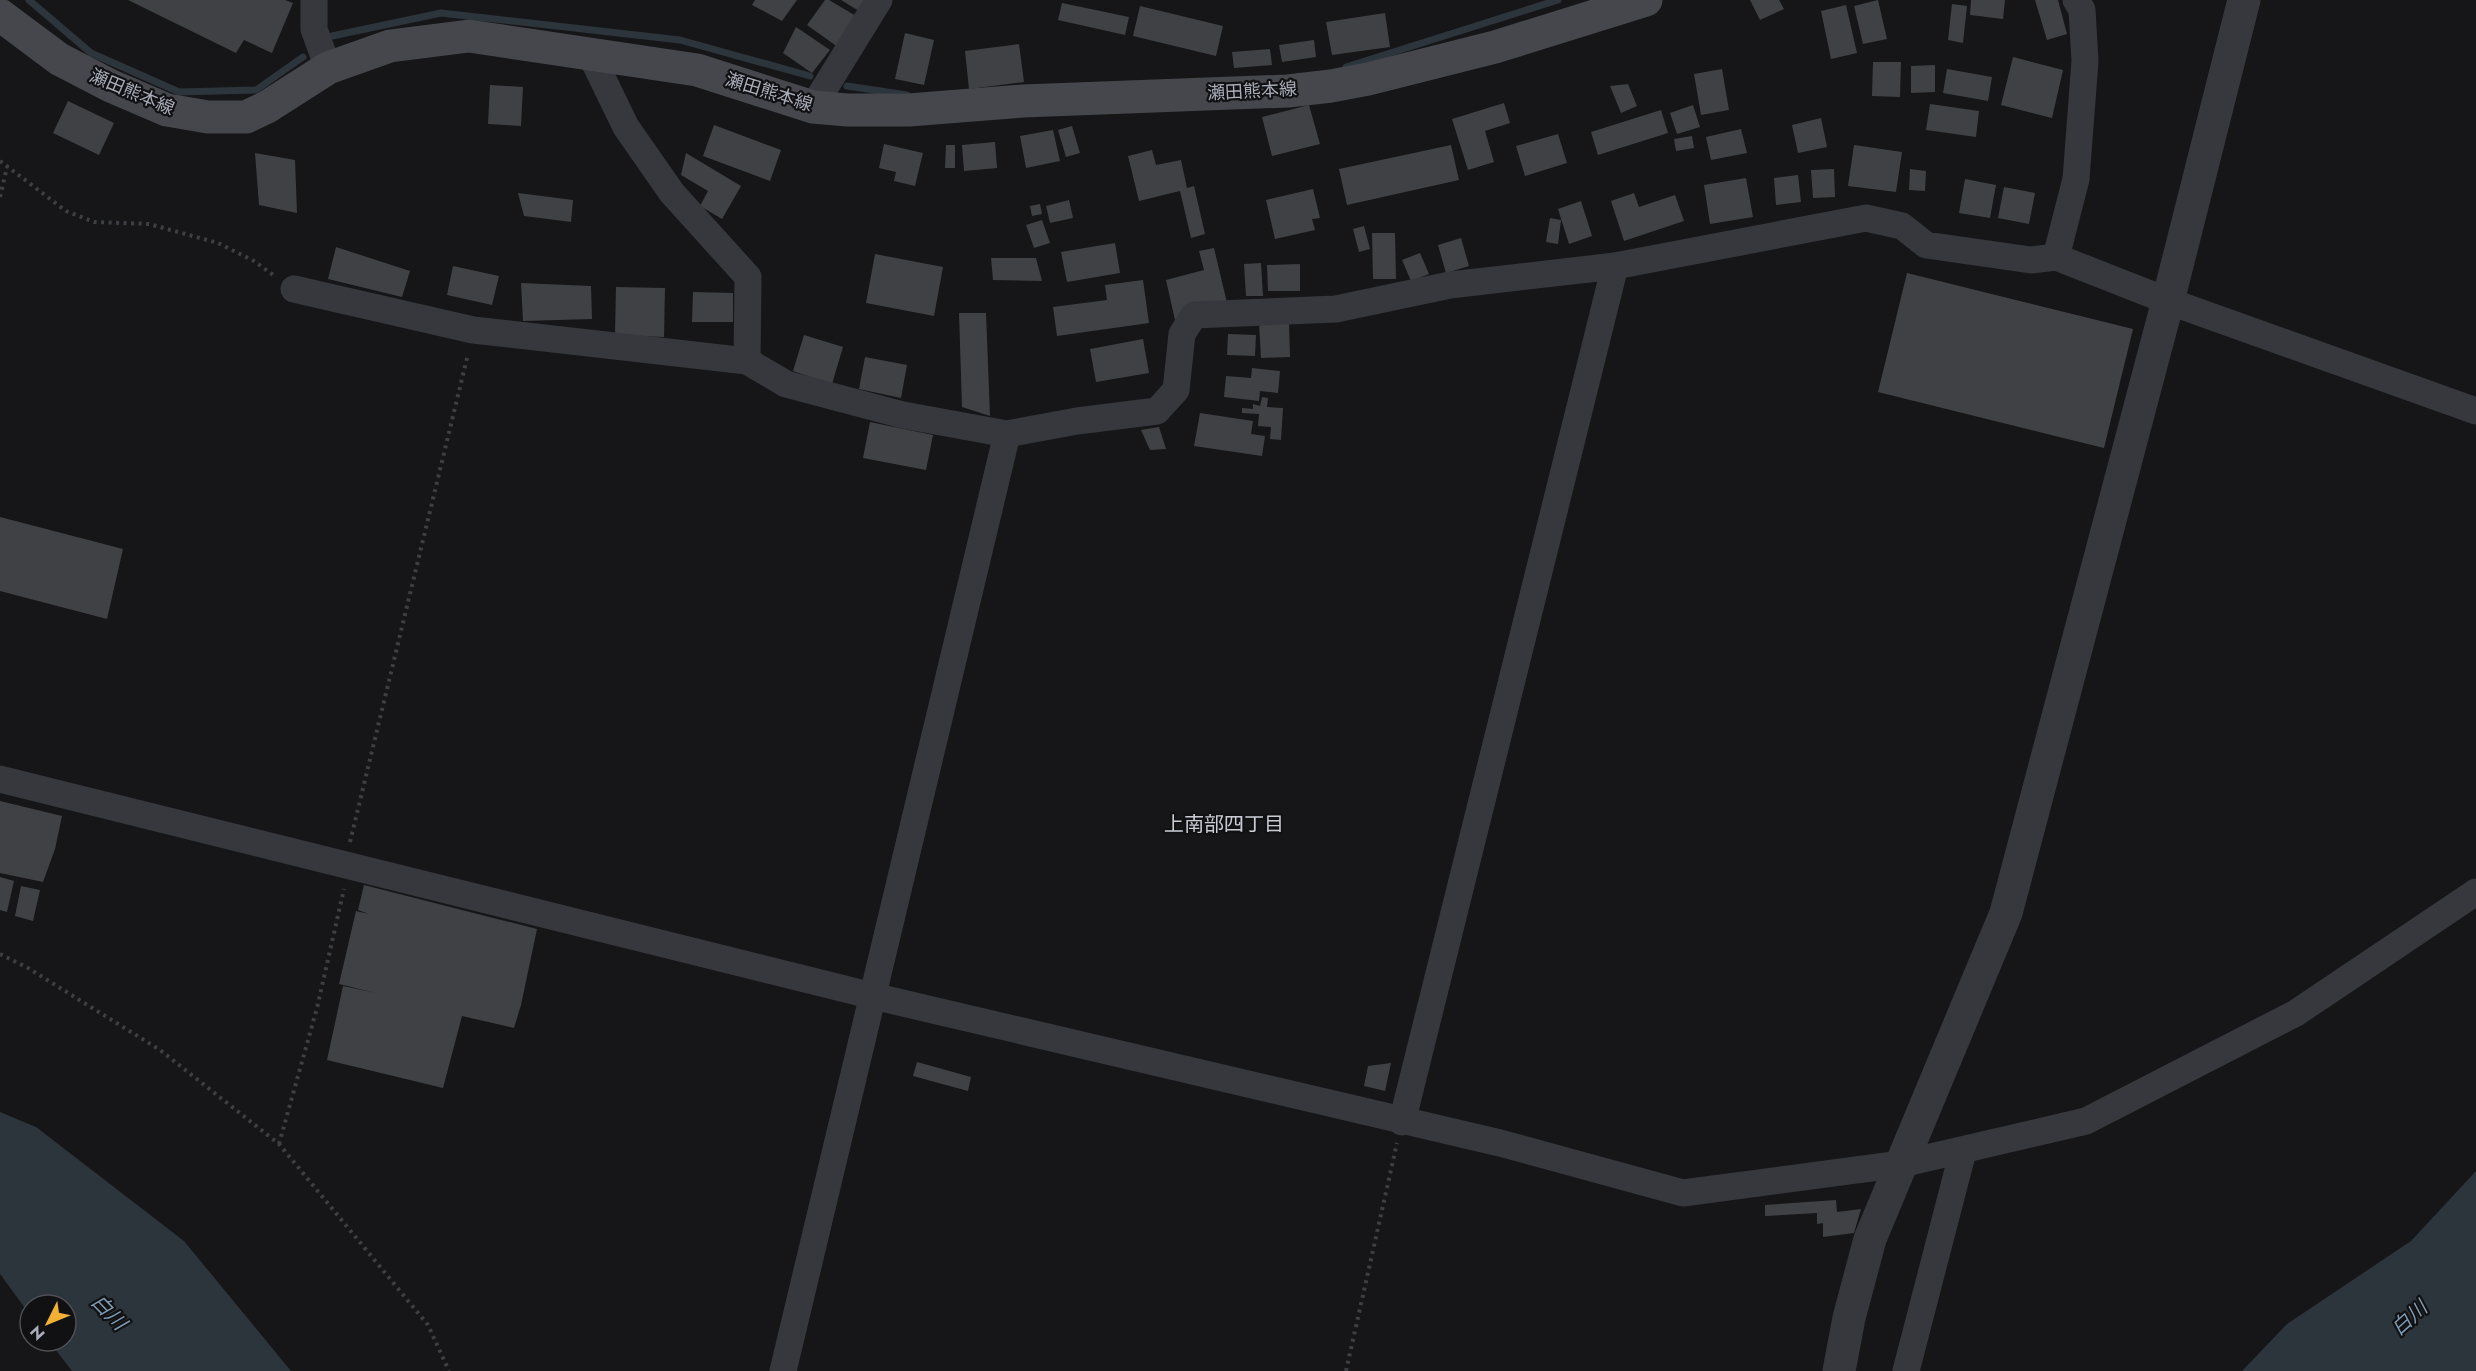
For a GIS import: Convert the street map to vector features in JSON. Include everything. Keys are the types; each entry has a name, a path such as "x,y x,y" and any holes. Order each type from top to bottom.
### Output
{"main road":[{"name":"瀬田熊本線","path":"0,15 59,59 111,86 167,110 208,117 246,117 267,107 328,68 390,46 469,36 697,70 813,106 847,110 909,110 1023,101 1288,91 1331,86 1495,46 1646,0"}],"street":[{"path":"314,0 314,28 328,68"},
{"path":"813,106 879,0"},
{"path":"2056,257 2076,179 2085,61 2082,10 2076,0"},
{"path":"1839,1371 1849,1318 1870,1239 2006,913 2168,301 2244,0"},
{"path":"591,55 626,127 672,193 748,277 747,361"},
{"path":"294,289 473,330 747,361 786,384 903,415 1007,434 1077,421 1157,411 1176,390 1182,334 1194,315 1336,309 1450,285 1615,266 1866,218 1902,226 1926,245 2031,260 2056,257 2168,301 2476,411"},
{"path":"1402,1122 1615,266"},
{"path":"783,1371 1007,434"},
{"path":"0,779 873,996 1402,1122 1500,1143 1683,1193 1901,1164 2086,1121 2296,1013 2476,892"},
{"path":"1906,1371 1963,1151"}],"path":[{"path":"0,161 66,211 94,222 149,224 218,243 254,261 294,289"},
{"path":"0,197 7,167"},
{"path":"279,1144 317,1008 347,864 473,330"},
{"path":"0,954 28,968 160,1050 279,1144 428,1325 449,1371"},
{"path":"1346,1371 1402,1122"}],"water":[{"name":"白川","path":"0,1112 36,1127 184,1241 291,1371 72,1371 58,1353 78,1353 78,1293 18,1293 18,1299 0,1274"},
{"name":"白川","path":"2476,1171 2476,1371 2242,1371 2287,1324 2411,1241"}],"building":[{"path":"128,0 285,0 293,3 272,53 244,40 236,53"},
{"path":"755,0 797,0 782,21 752,5"},
{"path":"825,0 829,0 861,19 842,50 807,25"},
{"path":"841,0 872,0 864,14"},
{"path":"1750,0 1779,0 1784,9 1760,20"},
{"path":"1878,0 1887,39 1863,44 1854,6"},
{"path":"1971,0 2005,0 2003,19 1970,15"},
{"path":"2035,0 2058,0 2067,34 2047,40"},
{"path":"1062,3 1129,17 1125,35 1058,20"},
{"path":"1952,4 1967,6 1963,43 1948,40"},
{"path":"1846,5 1857,53 1831,59 1821,11"},
{"path":"1140,6 1223,26 1216,56 1133,36"},
{"path":"1385,13 1390,47 1332,55 1326,22"},
{"path":"796,27 830,50 812,73 783,53"},
{"path":"905,33 934,40 924,85 895,79"},
{"path":"1314,40 1316,57 1282,62 1279,45"},
{"path":"1019,44 1024,82 969,89 965,51"},
{"path":"1270,49 1272,65 1234,68 1232,52"},
{"path":"2013,57 2063,70 2052,118 2001,105"},
{"path":"1873,62 1901,62 1900,97 1872,96"},
{"path":"1935,65 1935,92 1911,93 1911,66"},
{"path":"1722,69 1729,110 1701,115 1694,74"},
{"path":"1947,69 1992,77 1988,101 1943,93"},
{"path":"1628,84 1637,106 1621,113 1610,86"},
{"path":"490,85 523,87 521,126 488,124"},
{"path":"68,101 114,123 99,155 53,133"},
{"path":"1504,103 1510,123 1485,131 1494,162 1468,170 1452,119"},
{"path":"1930,104 1979,111 1976,137 1926,130"},
{"path":"1309,105 1320,144 1272,156 1262,117"},
{"path":"1693,105 1700,127 1677,134 1670,113"},
{"path":"1661,110 1668,133 1598,155 1591,132"},
{"path":"1821,118 1827,147 1798,153 1792,125"},
{"path":"714,125 781,150 770,181 703,156"},
{"path":"1072,126 1080,153 1066,157 1058,130"},
{"path":"1741,129 1747,153 1711,160 1706,137"},
{"path":"1053,130 1060,161 1026,168 1020,136"},
{"path":"1558,134 1567,163 1525,176 1516,146"},
{"path":"1692,136 1694,148 1676,151 1674,139"},
{"path":"995,142 997,168 964,171 962,145"},
{"path":"884,144 923,153 915,186 894,181 896,172 879,168"},
{"path":"946,145 955,145 955,168 945,168"},
{"path":"1451,145 1459,180 1347,205 1339,169"},
{"path":"1854,145 1902,152 1896,192 1848,186"},
{"path":"1152,150 1156,165 1181,160 1187,188 1194,186 1205,234 1191,238 1180,191 1139,201 1128,156"},
{"path":"255,153 295,160 297,213 259,205"},
{"path":"686,153 741,186 722,219 700,206 708,191 681,175"},
{"path":"1834,169 1835,197 1813,198 1811,170"},
{"path":"1910,169 1926,171 1925,191 1909,190"},
{"path":"1798,175 1801,202 1776,205 1774,178"},
{"path":"1746,178 1753,217 1710,224 1704,185"},
{"path":"1965,179 1996,185 1990,218 1959,213"},
{"path":"2004,187 2035,193 2029,224 1998,218"},
{"path":"1313,189 1320,218 1312,219 1315,230 1275,239 1266,200"},
{"path":"518,193 573,200 571,222 524,216"},
{"path":"1634,193 1639,207 1675,195 1684,221 1624,241 1611,201"},
{"path":"1069,200 1073,218 1050,223 1046,206"},
{"path":"1581,201 1592,236 1569,244 1558,209"},
{"path":"1040,204 1042,214 1032,216 1030,206"},
{"path":"1550,218 1561,220 1558,244 1546,242"},
{"path":"1042,220 1050,243 1034,248 1026,225"},
{"path":"1364,226 1370,249 1359,252 1353,229"},
{"path":"1372,233 1395,233 1396,279 1373,279"},
{"path":"1461,238 1469,266 1446,273 1438,245"},
{"path":"1115,243 1120,273 1067,282 1061,252"},
{"path":"336,247 410,271 402,297 328,279"},
{"path":"1214,248 1228,307 1175,320 1166,280 1204,270 1199,251"},
{"path":"1420,253 1429,274 1411,281 1402,260"},
{"path":"875,254 943,267 934,316 866,303"},
{"path":"991,258 1036,258 1042,281 993,280"},
{"path":"1261,263 1263,296 1246,296 1244,264"},
{"path":"1300,264 1300,291 1268,291 1267,265"},
{"path":"453,266 499,276 492,305 447,295"},
{"path":"1907,273 2133,329 2104,448 1878,392"},
{"path":"1143,280 1149,323 1057,336 1053,307 1107,300 1105,285"},
{"path":"521,283 591,286 592,319 523,321"},
{"path":"616,287 665,288 664,337 615,335"},
{"path":"693,292 733,293 733,322 692,322"},
{"path":"959,313 986,313 990,416 962,407"},
{"path":"1289,322 1290,357 1261,358 1259,323"},
{"path":"1228,334 1256,335 1255,356 1227,355"},
{"path":"804,335 843,347 832,384 793,371"},
{"path":"1143,339 1149,373 1096,382 1090,349"},
{"path":"865,357 907,365 901,398 859,389"},
{"path":"1252,368 1280,371 1278,393 1260,391 1259,401 1224,397 1226,376 1251,378"},
{"path":"1262,397 1268,398 1267,407 1283,408 1281,440 1270,439 1271,427 1258,426 1259,414 1242,413 1242,408 1253,409 1253,404 1260,406"},
{"path":"1200,413 1253,421 1251,434 1265,436 1262,456 1194,446"},
{"path":"870,422 933,435 926,470 863,458"},
{"path":"1159,427 1166,449 1150,450 1141,430"},
{"path":"0,517 123,549 107,619 0,591"},
{"path":"0,801 62,816 55,849 43,882 0,873"},
{"path":"0,877 14,881 7,912 0,910"},
{"path":"364,885 537,929 514,1028 462,1016 443,1088 327,1060 343,986 376,993 339,984 356,911 369,914 358,910"},
{"path":"21,886 40,890 33,921 15,916"},
{"path":"917,1062 971,1077 968,1091 913,1076"},
{"path":"1391,1063 1385,1091 1364,1086 1368,1066"},
{"path":"1836,1200 1837,1212 1861,1209 1854,1233 1823,1237 1823,1223 1817,1224 1817,1213 1765,1216 1765,1205"}],"waterway":[{"path":"29,0 91,53 179,92 256,90 303,57"},
{"path":"1346,67 1558,0"},
{"path":"332,36 441,13 680,40 810,76"},
{"path":"847,86 907,95"}],"district":[{"name":"上南部四丁目","path":"1224,824"}]}
